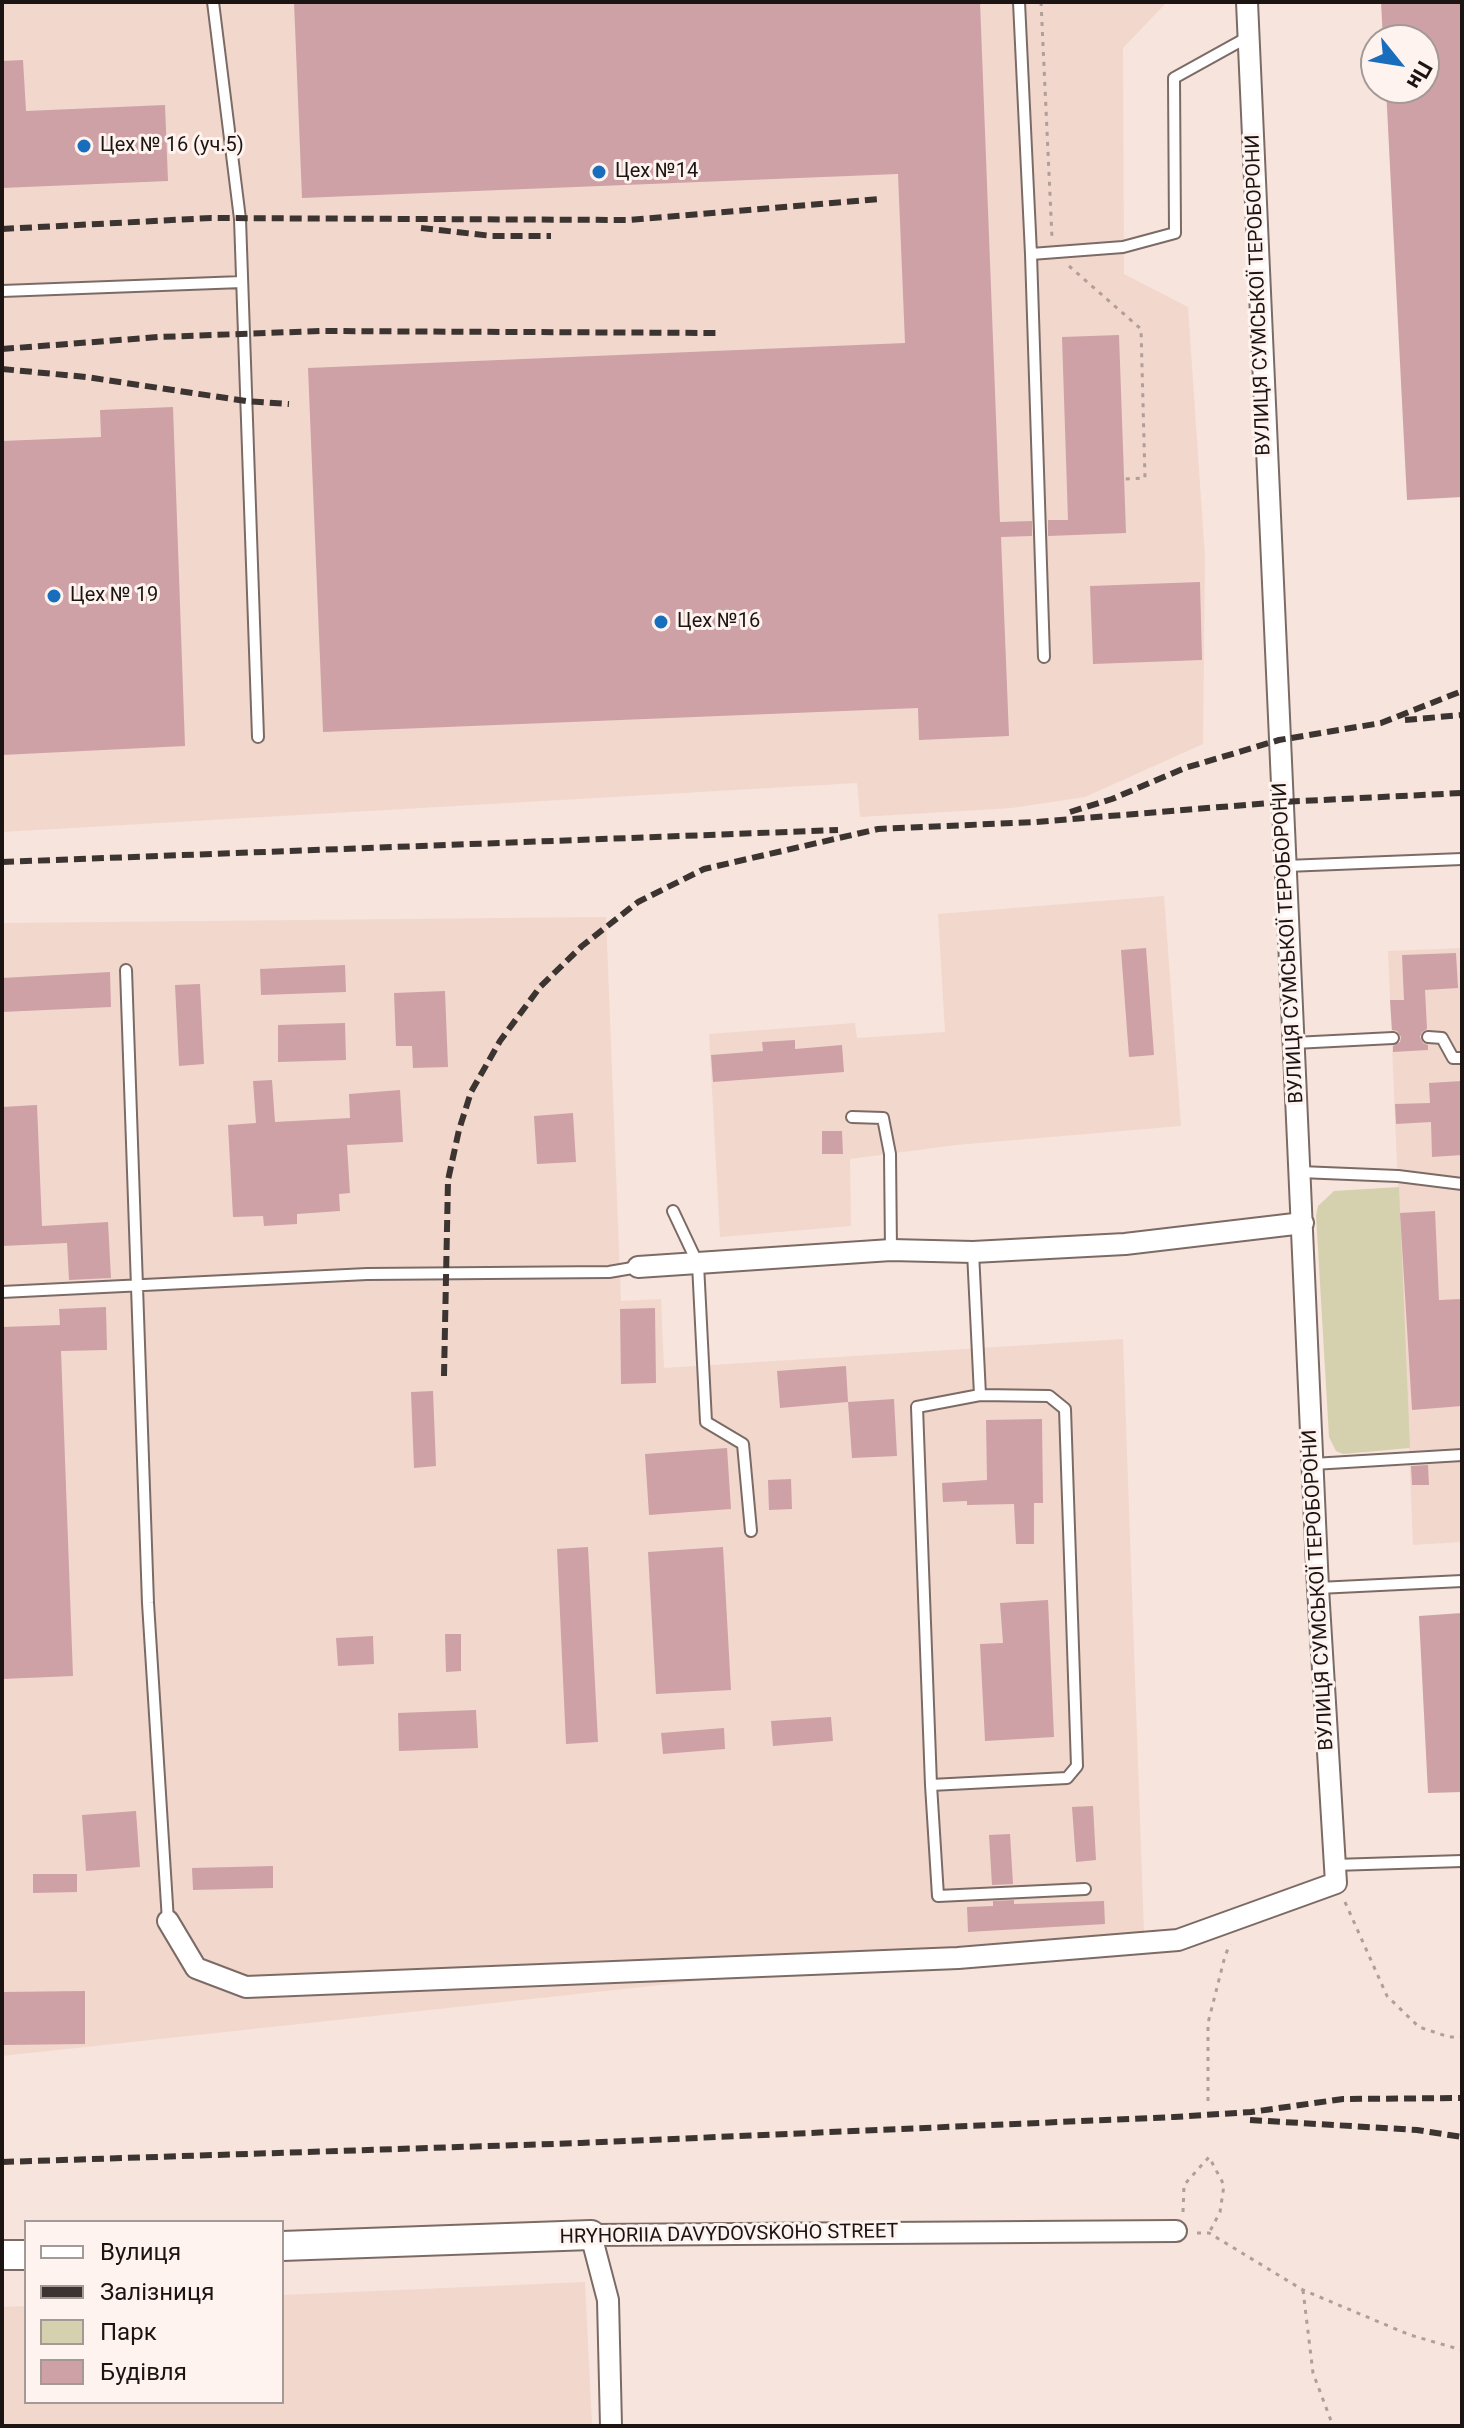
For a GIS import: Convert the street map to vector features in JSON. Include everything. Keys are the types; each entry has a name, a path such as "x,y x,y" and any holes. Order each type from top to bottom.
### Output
{"street":[{"name":"ВУЛИЦЯ СУМСЬКОЇ ТЕРОБОРОНИ","path":"1247,2 1318,1588 1335,1874"},
{"path":"638,1267 891,1250 973,1252 1125,1244 1303,1223"},
{"path":"168,1921 196,1968 246,1987 958,1958 1178,1940 1335,1874"},
{"name":"HRYHORIIA DAVYDOVSKOHO STREET","path":"284,2246 591,2235 1181,2232"},
{"path":"591,2235 608,2300 611,2426"},
{"path":"2,2255 24,2255"}],"lane":[{"path":"213,2 240,219 258,737"},
{"path":"1019,2 1044,657"},
{"path":"1031,254 1123,247 1175,233 1174,78 1248,37"},
{"path":"2,291 242,282"},
{"path":"1286,866 1462,859"},
{"path":"126,970 148,1603 168,1921"},
{"path":"1428,1037 1442,1038 1453,1058 1462,1058"},
{"path":"1294,1043 1393,1038"},
{"path":"852,1117 883,1118 890,1154 891,1250"},
{"path":"1300,1172 1398,1176 1462,1184"},
{"path":"673,1211 698,1264 706,1422 743,1444 751,1531"},
{"path":"973,1252 980,1395"},
{"path":"2,1292 367,1274 609,1272 638,1267"},
{"path":"931,1785 1067,1778 1077,1766 1065,1409 1049,1396 980,1395 917,1407 931,1785 938,1896 1085,1889"},
{"path":"1313,1464 1462,1455"},
{"path":"1318,1588 1462,1581"},
{"path":"1335,1874 1462,1861"}],"path":[{"path":"1335,1874 1387,1996 1419,2027 1449,2037 1462,2037"},
{"path":"1208,2101 1208,2023 1225,1956 1243,1915"},
{"path":"1209,2233 1220,2212 1224,2185 1209,2157 1184,2185 1181,2232 1209,2233 1303,2290 1410,2335 1462,2350"},
{"path":"1303,2290 1313,2373 1333,2426"}],"shaded area":[{"path":"2,2 1167,2 1123,48 1124,274 1188,307 1205,558 1203,744 1085,797 1012,808 860,817 857,783 2,832"},
{"path":"1164,896 1181,1126 956,1145 850,1159 851,1226 720,1237 709,1034 855,1023 857,1038 945,1032 938,914"},
{"path":"606,917 621,1301 661,1299 664,1368 1123,1339 1144,1933 2,2056 2,923"},
{"path":"1462,948 1462,1542 1413,1545 1388,951"},
{"path":"585,2282 592,2426 2,2426 2,2307 24,2306 24,2404 284,2404 284,2295"}],"green space":[{"path":"1399,1187 1410,1448 1343,1454 1336,1451 1329,1437 1316,1215 1318,1206 1334,1191"}],"building":[{"name":"Цех №16","path":"294,2 980,2 1000,522 1032,521 1032,536 1001,537 1009,736 919,740 918,708 323,732 308,368 905,343 898,174 302,198"},
{"path":"1381,2 1462,2 1462,497 1407,500 1387,104 1440,104 1440,24 1382,24"},
{"name":"Цех № 16 (уч.5)","path":"23,60 26,111 165,105 168,181 2,188 2,61"},
{"path":"1119,335 1126,533 1048,536 1048,520 1068,520 1062,337"},
{"path":"173,407 185,746 2,755 2,441 101,437 100,410"},
{"path":"1200,582 1202,660 1093,664 1090,586"},
{"path":"1146,948 1154,1055 1129,1057 1121,950"},
{"path":"1456,953 1458,988 1425,990 1427,1029 1420,1037 1428,1045 1428,1050 1393,1052 1393,1046 1400,1042 1401,1037 1392,1030 1390,1000 1404,1000 1402,955"},
{"path":"345,965 346,992 261,995 260,969"},
{"path":"110,972 111,1007 2,1012 2,978"},
{"path":"200,984 204,1064 179,1066 175,985"},
{"path":"445,991 448,1067 413,1068 412,1046 396,1046 394,993"},
{"path":"345,1023 346,1060 278,1062 278,1025"},
{"path":"795,1040 795,1049 842,1045 844,1072 713,1082 711,1055 763,1051 762,1042"},
{"path":"272,1080 275,1122 350,1118 349,1094 400,1090 403,1142 347,1145 350,1193 339,1194 340,1211 297,1214 297,1224 264,1226 263,1216 233,1217 228,1125 256,1123 253,1081"},
{"path":"1462,1081 1462,1155 1432,1157 1431,1122 1396,1124 1395,1104 1430,1103 1429,1083"},
{"path":"37,1105 42,1226 108,1222 111,1278 69,1280 67,1243 2,1246 2,1107"},
{"path":"573,1113 576,1162 537,1164 534,1116"},
{"path":"822,1131 842,1131 843,1154 822,1154"},
{"path":"1435,1211 1439,1300 1462,1299 1462,1406 1412,1410 1400,1213"},
{"path":"106,1307 107,1350 61,1351 73,1676 2,1679 2,1327 60,1325 59,1309"},
{"path":"655,1308 656,1383 621,1384 620,1309"},
{"path":"846,1366 848,1402 780,1408 777,1371"},
{"path":"433,1391 436,1466 414,1468 411,1392"},
{"path":"894,1399 897,1456 852,1458 848,1402"},
{"path":"1042,1419 1043,1503 1034,1503 1034,1544 1016,1544 1014,1504 943,1502 942,1483 987,1480 986,1420"},
{"path":"727,1448 731,1509 649,1515 645,1454"},
{"path":"1428,1465 1429,1485 1412,1485 1411,1466"},
{"path":"791,1479 792,1509 769,1510 768,1480"},
{"path":"588,1547 598,1742 566,1744 557,1549"},
{"path":"723,1547 731,1690 656,1694 648,1552"},
{"path":"1048,1600 1054,1737 985,1741 980,1644 1003,1643 1000,1603"},
{"path":"1462,1613 1462,1792 1428,1793 1419,1616"},
{"path":"445,1634 461,1634 461,1671 446,1672"},
{"path":"373,1636 374,1664 338,1666 336,1638"},
{"path":"476,1710 478,1748 399,1751 398,1713"},
{"path":"831,1717 833,1741 773,1746 771,1721"},
{"path":"724,1728 725,1749 663,1754 661,1733"},
{"path":"1093,1806 1096,1860 1076,1862 1072,1807"},
{"path":"136,1811 140,1867 86,1871 82,1815"},
{"path":"1010,1834 1013,1884 992,1885 989,1835"},
{"path":"273,1866 273,1888 193,1890 192,1868"},
{"path":"33,1874 77,1874 77,1892 33,1893"},
{"path":"1014,1900 1014,1904 1104,1901 1105,1924 968,1932 967,1907 993,1906 993,1901"},
{"path":"85,1991 85,2044 2,2045 2,1992"}],"railway":[{"path":"2,229 211,218 630,220 881,199"},
{"path":"421,228 492,236 551,236"},
{"path":"2,349 159,337 320,331 720,333"},
{"path":"2,369 289,404"},
{"path":"1070,812 1112,799 1185,768 1279,740 1381,723 1462,691"},
{"path":"1405,720 1462,715"},
{"path":"444,1376 448,1180 471,1092 500,1041 540,987 582,946 638,902 704,869 878,829 1036,822 1282,802 1462,793"},
{"path":"2,862 838,830"},
{"path":"2,2162 581,2143 1174,2117 1251,2112 1343,2099 1462,2098"},
{"path":"1250,2120 1417,2130 1462,2137"}],"place":[{"name":"Цех № 16 (уч.5)","path":"84,146"},
{"name":"Цех №14","path":"599,172"},
{"name":"Цех № 19","path":"54,596"},
{"name":"Цех №16","path":"661,622"}]}
